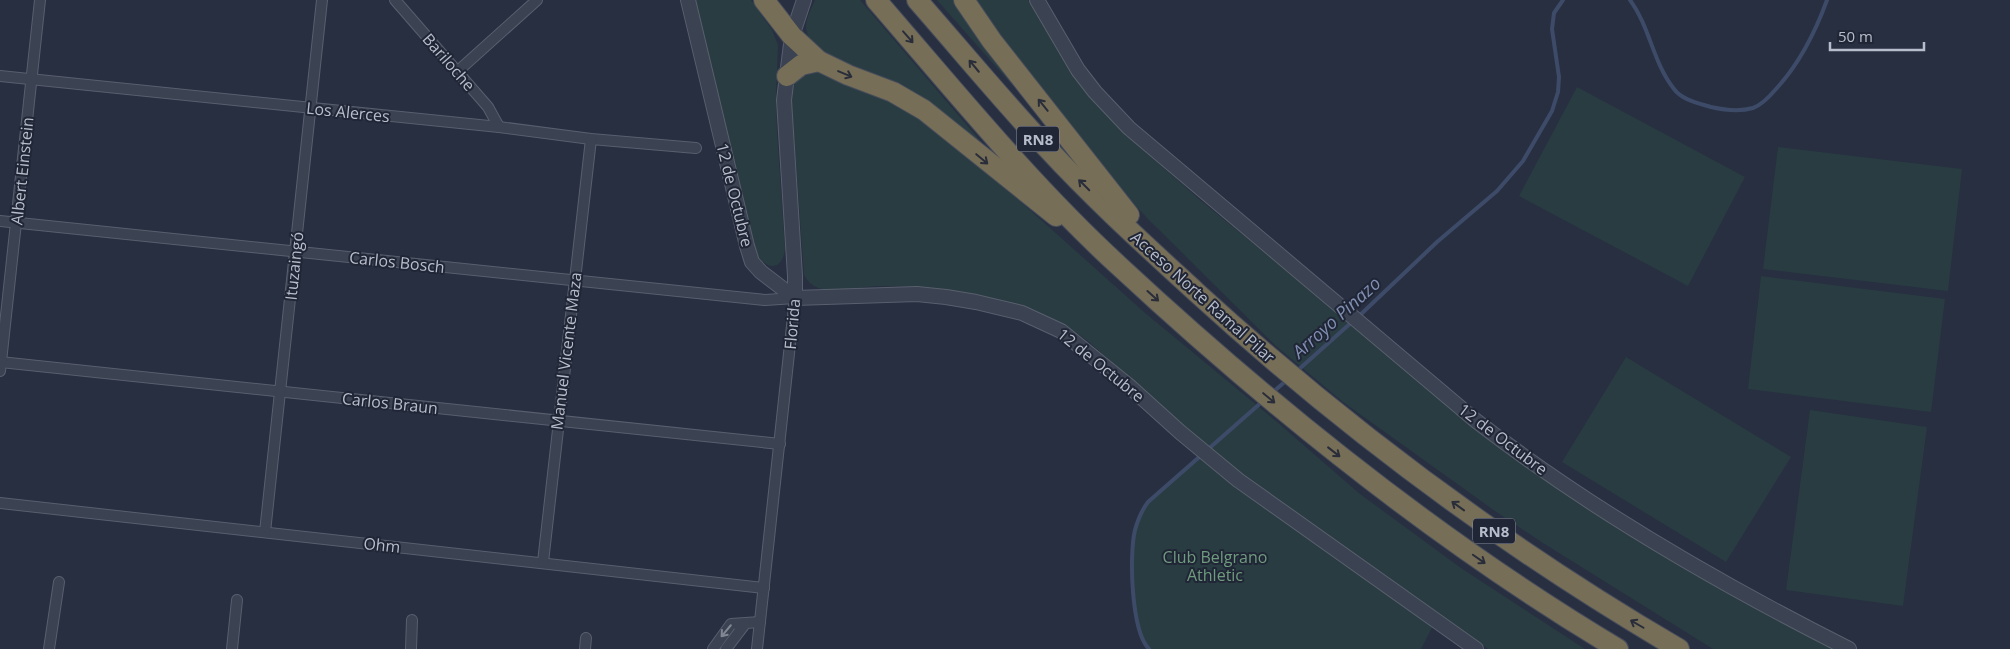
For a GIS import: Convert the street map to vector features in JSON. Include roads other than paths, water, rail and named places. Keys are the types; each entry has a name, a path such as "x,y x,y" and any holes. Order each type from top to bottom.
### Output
{"highway":[{"path":"764,0 792,36 818,61 893,92 924,110 993,168 1117,264"},
{"name":"Acceso Norte Ramal Pilar","path":"876,0 1015,159 1117,264 1241,375 1368,478 1442,533 1517,585 1618,649"},
{"name":"Acceso Norte Ramal Pilar","path":"917,0 1048,150 1170,268 1265,355 1392,458 1468,514 1562,577 1679,649"},
{"path":"964,0 992,41 1170,268"},
{"path":"786,76 801,65 818,61"}],"street":[{"name":"Albert Einstein","path":"0,365 40,0"},
{"name":"Ituzaingó","path":"264,532 322,0"},
{"name":"Bariloche","path":"394,0 488,107 499,127"},
{"path":"458,71 537,0"},
{"name":"12 de Octubre","path":"688,0 746,246 752,262 761,272 795,298 918,294 976,302 1022,313 1042,321 1076,342 1238,480 1476,649"},
{"name":"Florida","path":"757,649 795,298 795,267 784,100 792,36 804,0"},
{"name":"12 de Octubre","path":"1036,0 1078,70 1095,92 1129,128 1498,438 1598,506 1720,579 1849,649"},
{"name":"Los Alerces","path":"0,76 499,127 591,139 696,148"},
{"name":"Manuel Vicente Maza","path":"543,562 591,139"},
{"name":"Carlos Bosch","path":"0,221 765,300 795,298"},
{"name":"Carlos Braun","path":"0,365 780,444"},
{"name":"Ohm","path":"0,503 764,588"},
{"path":"49,649 59,582"},
{"path":"232,649 237,600"},
{"path":"411,649 412,620"},
{"path":"713,649 730,624 760,622"},
{"path":"726,649 745,624"}],"waterway":[{"name":"Arroyo Pinazo","path":"1358,317 1437,242 1497,191 1523,161 1552,111 1558,92 1559,77 1552,29 1554,13 1563,0"},
{"name":"Arroyo Pinazo","path":"1630,0 1637,11 1661,68 1677,93 1711,107 1737,110 1760,105 1785,79 1806,47 1827,0"},
{"name":"Arroyo Pinazo","path":"1297,371 1353,321"},
{"name":"Arroyo Pinazo","path":"1272,393 1288,379"},
{"name":"Arroyo Pinazo","path":"1149,649 1143,640 1138,626 1133,592 1133,541 1140,515 1148,502 1263,401"}],"park label":[{"name":"Club Belgrano Athletic","path":"1215,566"}]}
